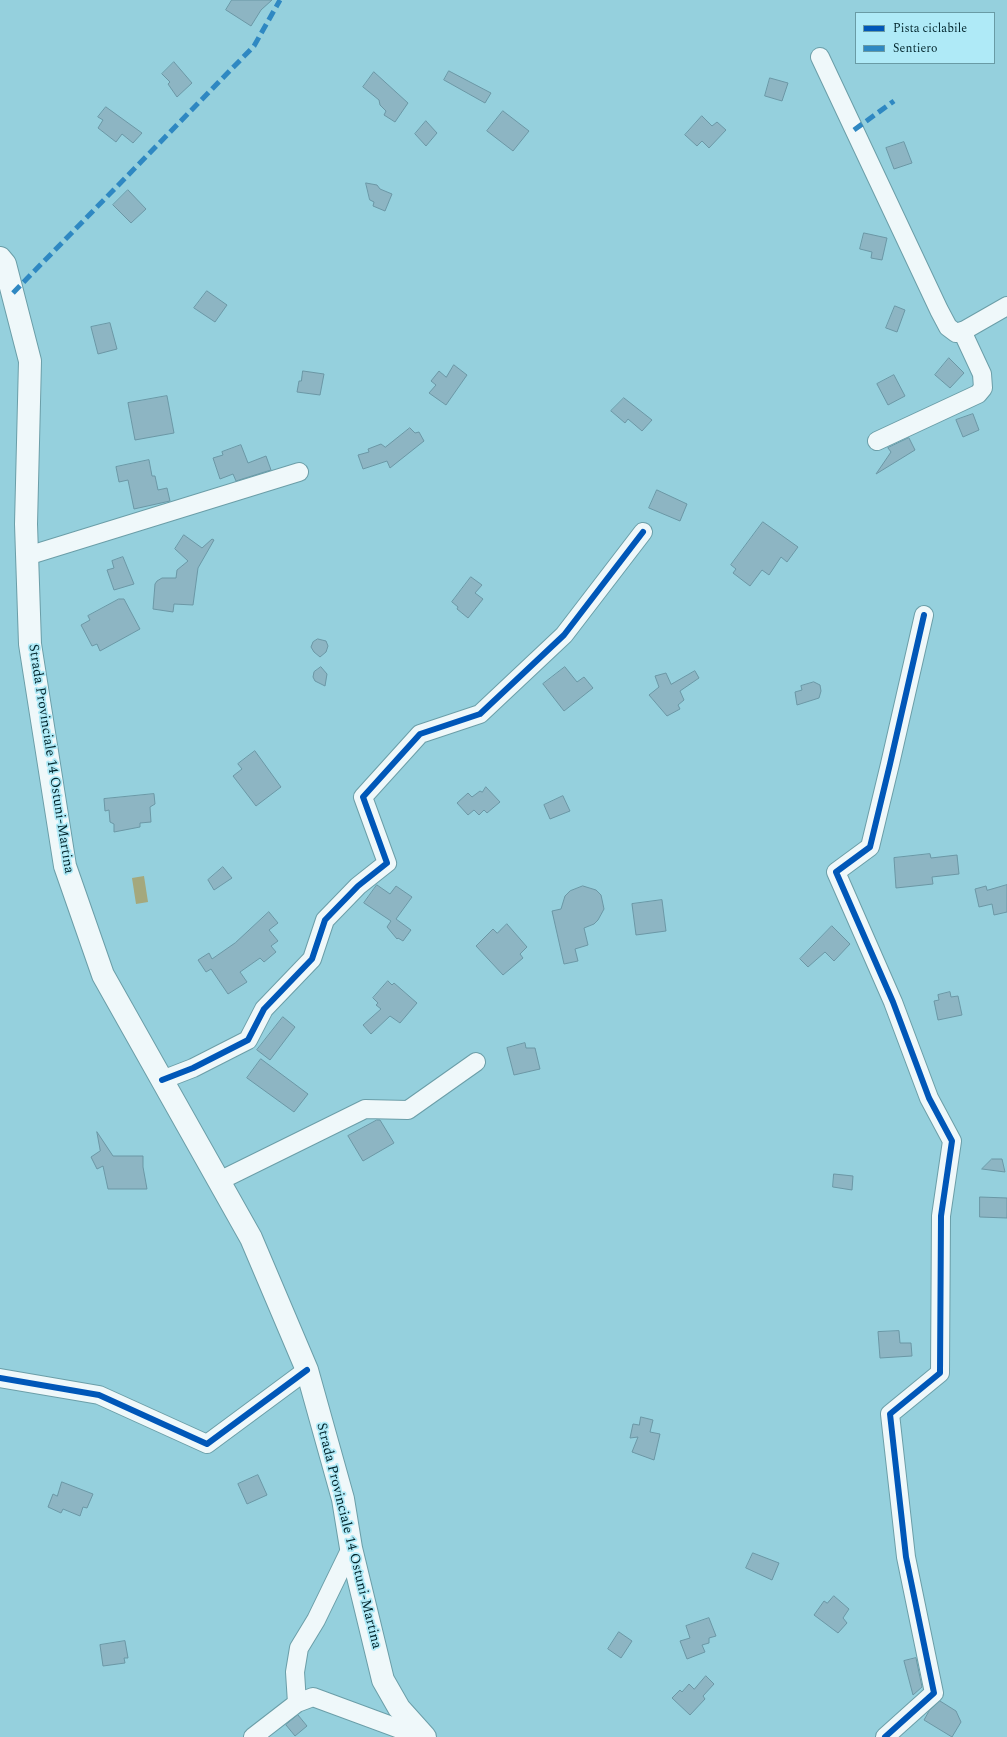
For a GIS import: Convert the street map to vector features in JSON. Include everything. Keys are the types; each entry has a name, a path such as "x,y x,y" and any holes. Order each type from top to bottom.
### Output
{"main road":[{"name":"Strada Provinciale 14 Ostuni-Martina","path":"0,258 5,264 30,361 26,524 30,644 65,866 103,975 251,1238 307,1370 343,1499 351,1548 383,1680 399,1708 423,1735"}],"street":[{"path":"820,57 948,327 956,333 962,331 1007,306"},
{"path":"877,442 978,394 983,388 982,374 962,331"},
{"path":"27,556 299,472"},
{"path":"162,1080 193,1068 248,1040 264,1009 312,959 325,920 358,886 387,863 362,797 420,734 480,714 558,641 643,532"},
{"path":"886,1737 934,1693 906,1557 890,1414 940,1373 941,1216 952,1140 929,1098 892,1002 836,872 870,847 924,615"},
{"path":"219,1181 364,1109 408,1110 476,1062"},
{"path":"0,1378 99,1395 207,1444 307,1370"},
{"path":"297,1704 295,1672 298,1648 316,1620 351,1548"},
{"path":"253,1737 297,1704 313,1697 405,1731 423,1735"}],"shaded area":[{"path":"144,876 148,902 136,904 132,878"}],"building":[{"path":"232,0 272,0 261,10 251,26 226,10"},
{"path":"174,62 192,83 177,97 168,84 170,82 162,74"},
{"path":"449,71 491,93 485,103 444,80"},
{"path":"374,72 408,103 395,122 384,115 386,111 380,105 379,100 363,87"},
{"path":"770,78 788,83 782,101 765,96"},
{"path":"106,107 142,133 133,143 122,134 116,142 98,128 103,120 98,117"},
{"path":"503,111 529,131 513,151 487,131"},
{"path":"702,116 712,126 717,122 726,130 709,148 702,141 697,146 685,135"},
{"path":"426,121 437,133 426,146 415,134"},
{"path":"904,142 912,163 894,169 886,148"},
{"path":"366,183 377,185 380,189 392,194 385,211 373,206 374,202 370,200"},
{"path":"128,190 146,209 131,223 113,205"},
{"path":"864,233 887,238 882,260 871,258 872,252 860,249"},
{"path":"207,291 227,305 215,322 194,308"},
{"path":"895,306 905,310 897,332 886,328"},
{"path":"110,323 117,349 98,354 91,327"},
{"path":"949,358 964,373 950,388 935,375"},
{"path":"454,365 467,375 446,405 429,393 436,385 431,381 439,371 446,377"},
{"path":"303,371 324,374 320,395 297,392"},
{"path":"894,375 905,396 888,405 877,384"},
{"path":"167,396 174,433 135,440 128,403"},
{"path":"624,398 652,420 642,431 628,419 625,423 611,411"},
{"path":"973,414 979,430 963,437 956,420"},
{"path":"410,428 415,433 419,432 424,441 390,468 387,461 363,469 358,455 369,452 368,449 381,444 385,447"},
{"path":"909,438 915,450 876,474 891,452 888,448"},
{"path":"241,445 248,463 266,456 271,470 236,481 233,474 220,479 213,458 223,455 222,452"},
{"path":"149,460 152,476 155,476 158,490 167,488 170,501 134,509 128,480 119,482 116,467"},
{"path":"657,490 687,504 680,521 649,508"},
{"path":"763,522 798,547 787,562 781,557 769,575 762,570 750,586 733,573 736,569 731,565"},
{"path":"184,535 202,548 212,539 214,540 198,568 193,605 174,604 173,612 153,609 155,584 157,581 162,578 176,578 177,570 188,561 175,549"},
{"path":"123,557 134,584 114,590 107,570 114,568 112,561"},
{"path":"471,577 482,585 475,593 483,599 468,618 457,609 458,607 452,602"},
{"path":"119,599 124,599 140,629 100,651 97,644 92,646 81,625 90,620 88,616"},
{"path":"318,639 326,641 328,646 326,652 320,657 311,647 313,642"},
{"path":"321,667 327,674 325,686 315,681 313,677 314,672"},
{"path":"565,667 577,682 584,677 593,688 564,711 543,684"},
{"path":"695,671 699,678 680,691 684,700 678,705 680,709 667,716 649,695 659,687 655,676 666,673 671,684"},
{"path":"814,682 820,685 821,691 819,698 797,705 795,692 802,690 801,686"},
{"path":"255,751 281,787 256,806 233,776 242,769 238,764"},
{"path":"486,787 500,802 487,813 484,810 479,815 474,810 468,815 457,803 468,793 472,797 480,791 482,792"},
{"path":"154,794 155,804 150,807 151,822 140,823 140,827 114,832 114,824 110,822 109,810 105,811 104,799"},
{"path":"563,796 570,811 550,819 544,805"},
{"path":"930,854 931,858 957,855 959,874 932,877 933,884 896,888 894,858"},
{"path":"223,867 232,878 214,890 208,880"},
{"path":"377,885 390,894 396,886 412,897 396,919 411,930 403,941 398,938 397,939 387,927 391,921 364,903"},
{"path":"1007,885 1007,912 994,915 992,904 979,907 975,889 986,886 987,890"},
{"path":"583,886 596,890 601,895 604,909 594,924 584,928 588,945 575,949 578,961 564,964 552,911 561,909 565,896 570,891"},
{"path":"662,900 666,931 636,935 632,904"},
{"path":"269,912 278,923 269,930 278,941 271,946 276,952 264,962 260,958 240,972 247,982 228,994 211,969 206,972 198,960 209,953 212,959 235,943"},
{"path":"507,924 527,947 520,954 523,958 503,975 476,946 493,929 497,933"},
{"path":"832,926 850,944 834,961 825,952 808,967 800,959"},
{"path":"388,981 392,985 394,983 417,1003 400,1023 390,1016 371,1034 363,1025 381,1009 376,1005 378,1003 373,998"},
{"path":"950,992 951,997 958,996 962,1015 938,1020 934,1001 939,1000 938,995"},
{"path":"283,1017 295,1027 270,1060 257,1050"},
{"path":"525,1043 526,1048 535,1048 540,1069 514,1075 507,1048"},
{"path":"261,1059 308,1094 294,1112 247,1078"},
{"path":"377,1120 380,1120 394,1143 363,1161 348,1136"},
{"path":"97,1132 113,1156 143,1156 143,1167 147,1189 108,1189 103,1166 97,1169 91,1157 100,1151"},
{"path":"992,1159 1002,1159 1005,1172 982,1169"},
{"path":"834,1174 853,1176 852,1190 833,1187"},
{"path":"980,1197 1007,1198 1007,1218 980,1217"},
{"path":"899,1331 900,1343 911,1343 912,1356 880,1358 878,1332"},
{"path":"641,1417 653,1420 650,1432 660,1434 654,1460 632,1452 638,1437 630,1438 633,1424 639,1425"},
{"path":"258,1475 267,1495 247,1504 238,1484"},
{"path":"62,1482 93,1494 87,1508 83,1507 80,1516 63,1509 61,1513 48,1507 53,1494 57,1496"},
{"path":"753,1553 779,1563 772,1580 746,1568"},
{"path":"834,1596 849,1609 843,1618 847,1623 838,1633 814,1615 824,1601 827,1603"},
{"path":"709,1618 716,1636 709,1638 709,1643 702,1645 705,1652 687,1659 680,1641 690,1638 686,1626"},
{"path":"619,1632 632,1641 621,1658 608,1649"},
{"path":"125,1641 128,1658 124,1658 125,1663 103,1666 100,1645"},
{"path":"916,1658 922,1687 913,1695 904,1661"},
{"path":"706,1676 714,1684 703,1696 705,1699 690,1715 672,1698 680,1690 682,1692 689,1684 694,1689"},
{"path":"940,1701 956,1711 961,1722 952,1737 924,1720 929,1711"},
{"path":"298,1715 307,1726 295,1736 286,1725"}],"marked path":[{"path":"13,293 254,46 280,0"},
{"path":"854,130 894,101"}],"cycle path":[{"path":"162,1080 193,1068 248,1040 264,1009 312,959 325,920 358,886 387,863 363,797 420,734 480,714 564,635 643,532"},
{"path":"885,1737 934,1693 906,1557 890,1414 940,1373 941,1216 952,1141 929,1098 893,1002 836,872 870,847 924,615"},
{"path":"0,1378 99,1395 207,1444 307,1370"}]}
